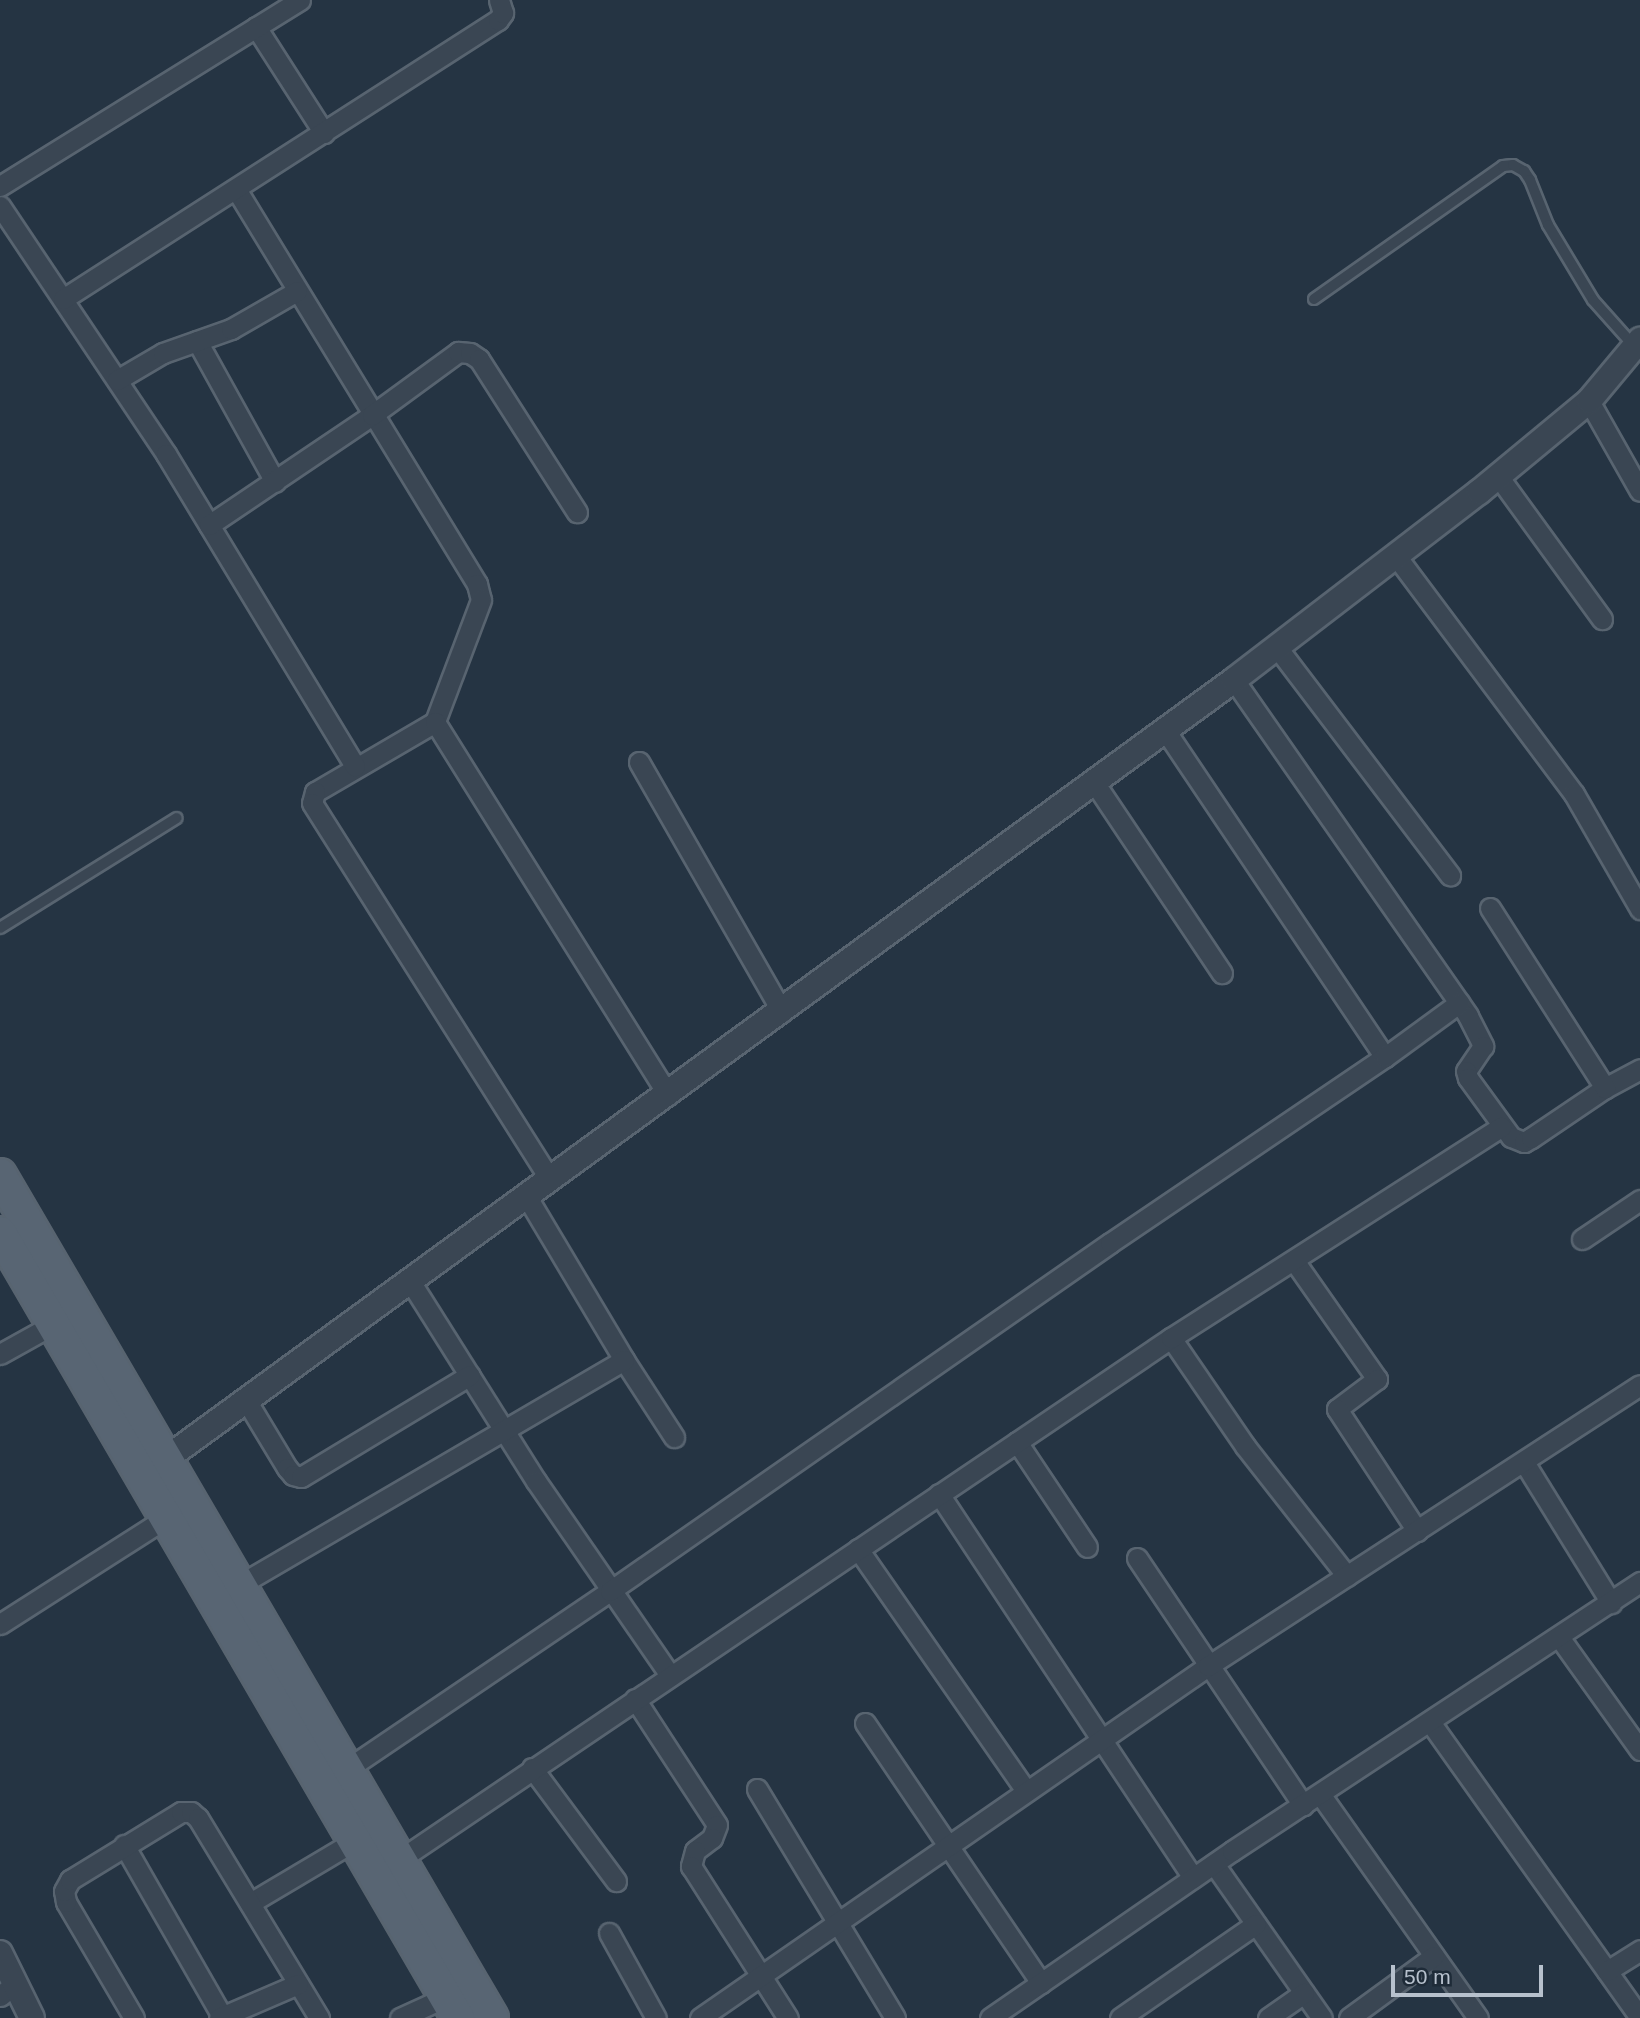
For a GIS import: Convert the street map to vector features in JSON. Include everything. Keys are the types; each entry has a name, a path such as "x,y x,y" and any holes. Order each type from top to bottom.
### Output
{"main road":[{"path":"0,1175 154,1467 167,1517 452,2008"},
{"path":"0,1233 54,1324 239,1585 492,2018"}],"street":[{"path":"0,186 300,0"},
{"path":"63,299 498,20 503,13 499,0"},
{"path":"256,27 324,133"},
{"path":"236,190 477,584 481,600 435,722 355,766 315,792 312,803 550,1180"},
{"path":"0,206 117,380 209,525 355,766"},
{"path":"117,380 163,353 231,329 297,291"},
{"path":"197,341 275,482"},
{"path":"154,1467 782,1012 1234,680 1498,476 1589,401 1637,343"},
{"path":"209,525 372,415 458,352 470,353 479,359 577,512"},
{"path":"1589,401 1640,491"},
{"path":"1498,476 1602,619"},
{"path":"1396,556 1574,794 1622,872 1640,909"},
{"path":"1276,646 1450,875"},
{"path":"1234,680 1459,1003 1483,1046 1466,1071 1501,1127 1511,1137 1524,1142 1605,1088 1640,1069"},
{"path":"435,722 668,1095"},
{"path":"1164,730 1385,1057"},
{"path":"639,761 782,1012"},
{"path":"1094,782 1222,973"},
{"path":"1490,908 1605,1088"},
{"path":"347,1769 610,1591 1110,1243 1385,1057 1459,1003"},
{"path":"400,1860 532,1768 1171,1338 1295,1262 1501,1127"},
{"path":"527,1197 624,1360 674,1437"},
{"path":"1582,1239 1640,1200"},
{"path":"1295,1262 1377,1379 1337,1409 1417,1531"},
{"path":"411,1281 610,1591 670,1675"},
{"path":"0,1354 54,1324"},
{"path":"1171,1338 1245,1446 1347,1576"},
{"path":"239,1585 624,1360"},
{"path":"246,1400 287,1468 293,1475 301,1477 470,1375"},
{"path":"699,2018 1208,1666 1640,1385"},
{"path":"1017,1442 1087,1547"},
{"path":"1524,1462 1611,1602"},
{"path":"939,1494 1103,1738 1193,1878"},
{"path":"0,1624 167,1517"},
{"path":"858,1549 1026,1791"},
{"path":"1138,1558 1303,1805"},
{"path":"999,2015 1193,1878 1640,1582"},
{"path":"1559,1637 1638,1744"},
{"path":"635,1699 717,1825 712,1838 695,1851 691,1866 763,1974 788,2018"},
{"path":"1430,1722 1640,2018"},
{"path":"865,1723 1041,1983"},
{"path":"532,1768 616,1881"},
{"path":"757,1789 895,2018"},
{"path":"1320,1794 1478,2018"},
{"path":"134,2018 66,1902 64,1891 70,1881 181,1812 191,1812 198,1818 319,2018"},
{"path":"250,1903 356,1840"},
{"path":"124,1845 220,2017 298,1984"},
{"path":"1214,1864 1322,2018"},
{"path":"1120,2018 1256,1924"},
{"path":"609,1933 656,2018"},
{"path":"1607,1971 1640,1951"},
{"path":"0,1953 8,1990 32,2018"},
{"path":"1349,2018 1434,1956"},
{"path":"1268,2018 1304,1993"},
{"path":"400,2018 452,2008"}],"lane":[{"path":"1314,299 1503,166 1514,165 1524,171 1530,180 1548,225 1592,300 1637,343"},
{"path":"0,928 177,818"}]}
